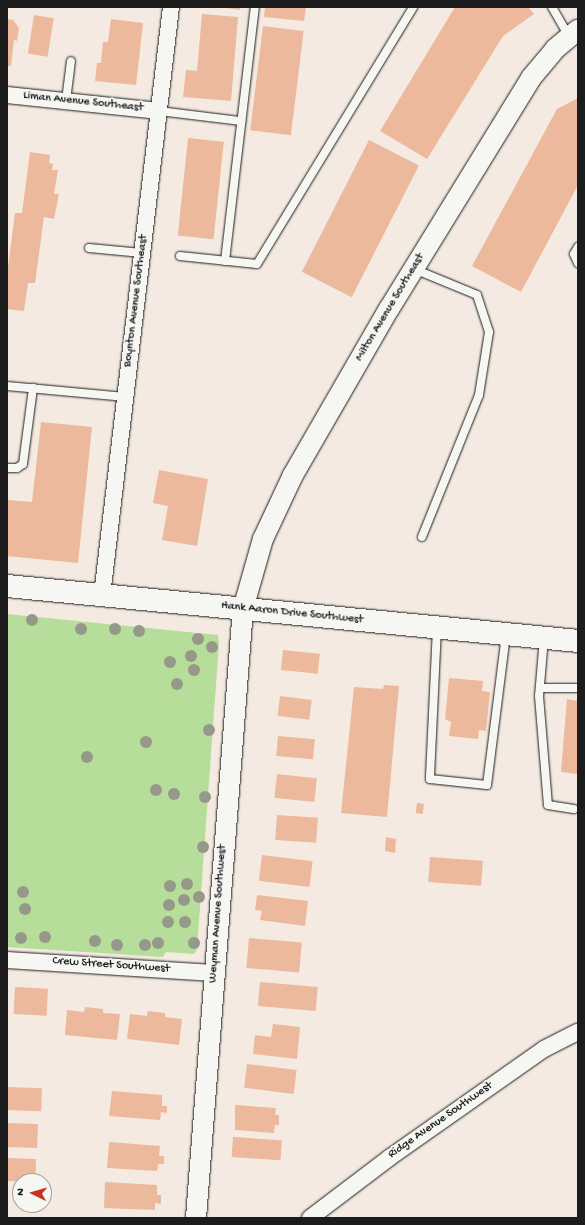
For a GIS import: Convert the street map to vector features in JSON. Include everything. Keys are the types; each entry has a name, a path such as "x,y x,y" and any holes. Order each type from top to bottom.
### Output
{"main road":[{"name":"Hank Aaron Drive Southwest","path":"7,586 436,628 578,640"}],"street":[{"name":"Boynton Avenue Southeast","path":"102,596 171,7"},
{"name":"Milton Avenue Southeast","path":"243,609 263,539 293,475 414,269 531,78 555,49 574,34"},
{"name":"Liman Avenue Southeast","path":"7,95 159,110"},
{"name":"Weyman Avenue Southwest","path":"196,1218 243,609"},
{"name":"Crew Street Southwest","path":"7,960 214,973"},
{"name":"Ridge Avenue Southwest","path":"310,1218 389,1158 544,1049 578,1032"}],"lane":[{"path":"225,261 255,7"},
{"path":"180,256 257,264 413,7"},
{"path":"552,7 574,34"},
{"path":"66,101 71,60"},
{"path":"159,110 242,121"},
{"path":"578,247 574,254 578,263"},
{"path":"89,248 142,253"},
{"path":"414,269 477,294 489,332 479,395 422,538"},
{"path":"7,386 125,397"},
{"path":"7,468 17,468 23,464 33,388"},
{"path":"436,628 430,779 487,785 506,634"},
{"path":"545,638 540,688 548,805 574,809"},
{"path":"540,688 578,688"}],"green space":[{"path":"7,614 218,635 219,643 197,949 194,954 166,952 163,957 7,947"}],"building":[{"path":"219,7 240,7 240,10"},
{"path":"265,7 306,7 304,21 264,17"},
{"path":"455,7 528,7 534,14 503,36 427,159 380,131"},
{"path":"202,14 238,17 231,101 183,97 186,70 197,71"},
{"path":"34,15 54,18 48,57 28,54"},
{"path":"7,19 13,20 19,28 17,41 14,40 11,66 7,66"},
{"path":"111,19 143,23 136,85 95,81 97,63 101,63 103,42 108,42"},
{"path":"263,26 304,31 291,135 250,130"},
{"path":"578,98 578,185 521,292 472,266 557,109"},
{"path":"188,138 224,142 214,239 178,235"},
{"path":"369,140 419,165 352,297 302,272"},
{"path":"30,152 50,155 49,163 53,164 52,170 58,170 54,194 59,194 54,219 44,217 35,283 28,283 24,311 7,309 7,275 15,213 22,213"},
{"path":"41,422 92,427 78,563 7,556 7,500 32,502"},
{"path":"159,470 208,479 197,546 162,540 168,506 153,503"},
{"path":"283,650 320,654 318,674 281,670"},
{"path":"449,678 483,681 482,691 490,692 486,731 479,730 478,739 449,736 451,722 445,719"},
{"path":"384,685 399,686 387,817 341,813 354,687 383,689"},
{"path":"280,696 312,700 309,720 278,716"},
{"path":"567,699 578,701 578,774 561,772"},
{"path":"278,736 315,739 313,759 276,756"},
{"path":"277,774 317,778 314,802 274,798"},
{"path":"417,803 424,804 423,814 416,813"},
{"path":"277,815 318,818 316,843 275,840"},
{"path":"386,837 396,839 395,853 385,851"},
{"path":"262,855 313,861 309,887 259,881"},
{"path":"430,857 483,861 481,886 428,882"},
{"path":"257,895 308,901 305,926 260,920 262,911 255,910"},
{"path":"249,938 302,943 299,973 246,968"},
{"path":"260,982 318,987 316,1011 258,1006"},
{"path":"15,987 48,989 47,1016 14,1014"},
{"path":"85,1007 103,1009 103,1013 120,1014 117,1040 65,1035 67,1010 84,1012"},
{"path":"148,1011 165,1013 165,1017 182,1019 179,1045 127,1039 130,1014 147,1016"},
{"path":"273,1024 300,1027 297,1059 253,1054 255,1035 271,1037"},
{"path":"247,1064 297,1070 294,1094 244,1088"},
{"path":"7,1087 42,1088 41,1111 7,1110"},
{"path":"112,1091 162,1095 162,1106 167,1106 167,1113 161,1112 160,1120 109,1116"},
{"path":"235,1105 276,1108 275,1115 279,1115 279,1125 275,1125 274,1133 235,1130"},
{"path":"7,1123 38,1124 37,1148 7,1147"},
{"path":"233,1137 282,1140 280,1160 232,1157"},
{"path":"109,1142 160,1146 159,1156 164,1156 164,1164 158,1164 157,1171 107,1168"},
{"path":"7,1158 36,1159 35,1173 12,1173 12,1181 7,1181"},
{"path":"105,1182 157,1185 157,1195 161,1195 161,1204 155,1203 155,1210 104,1208"}]}
